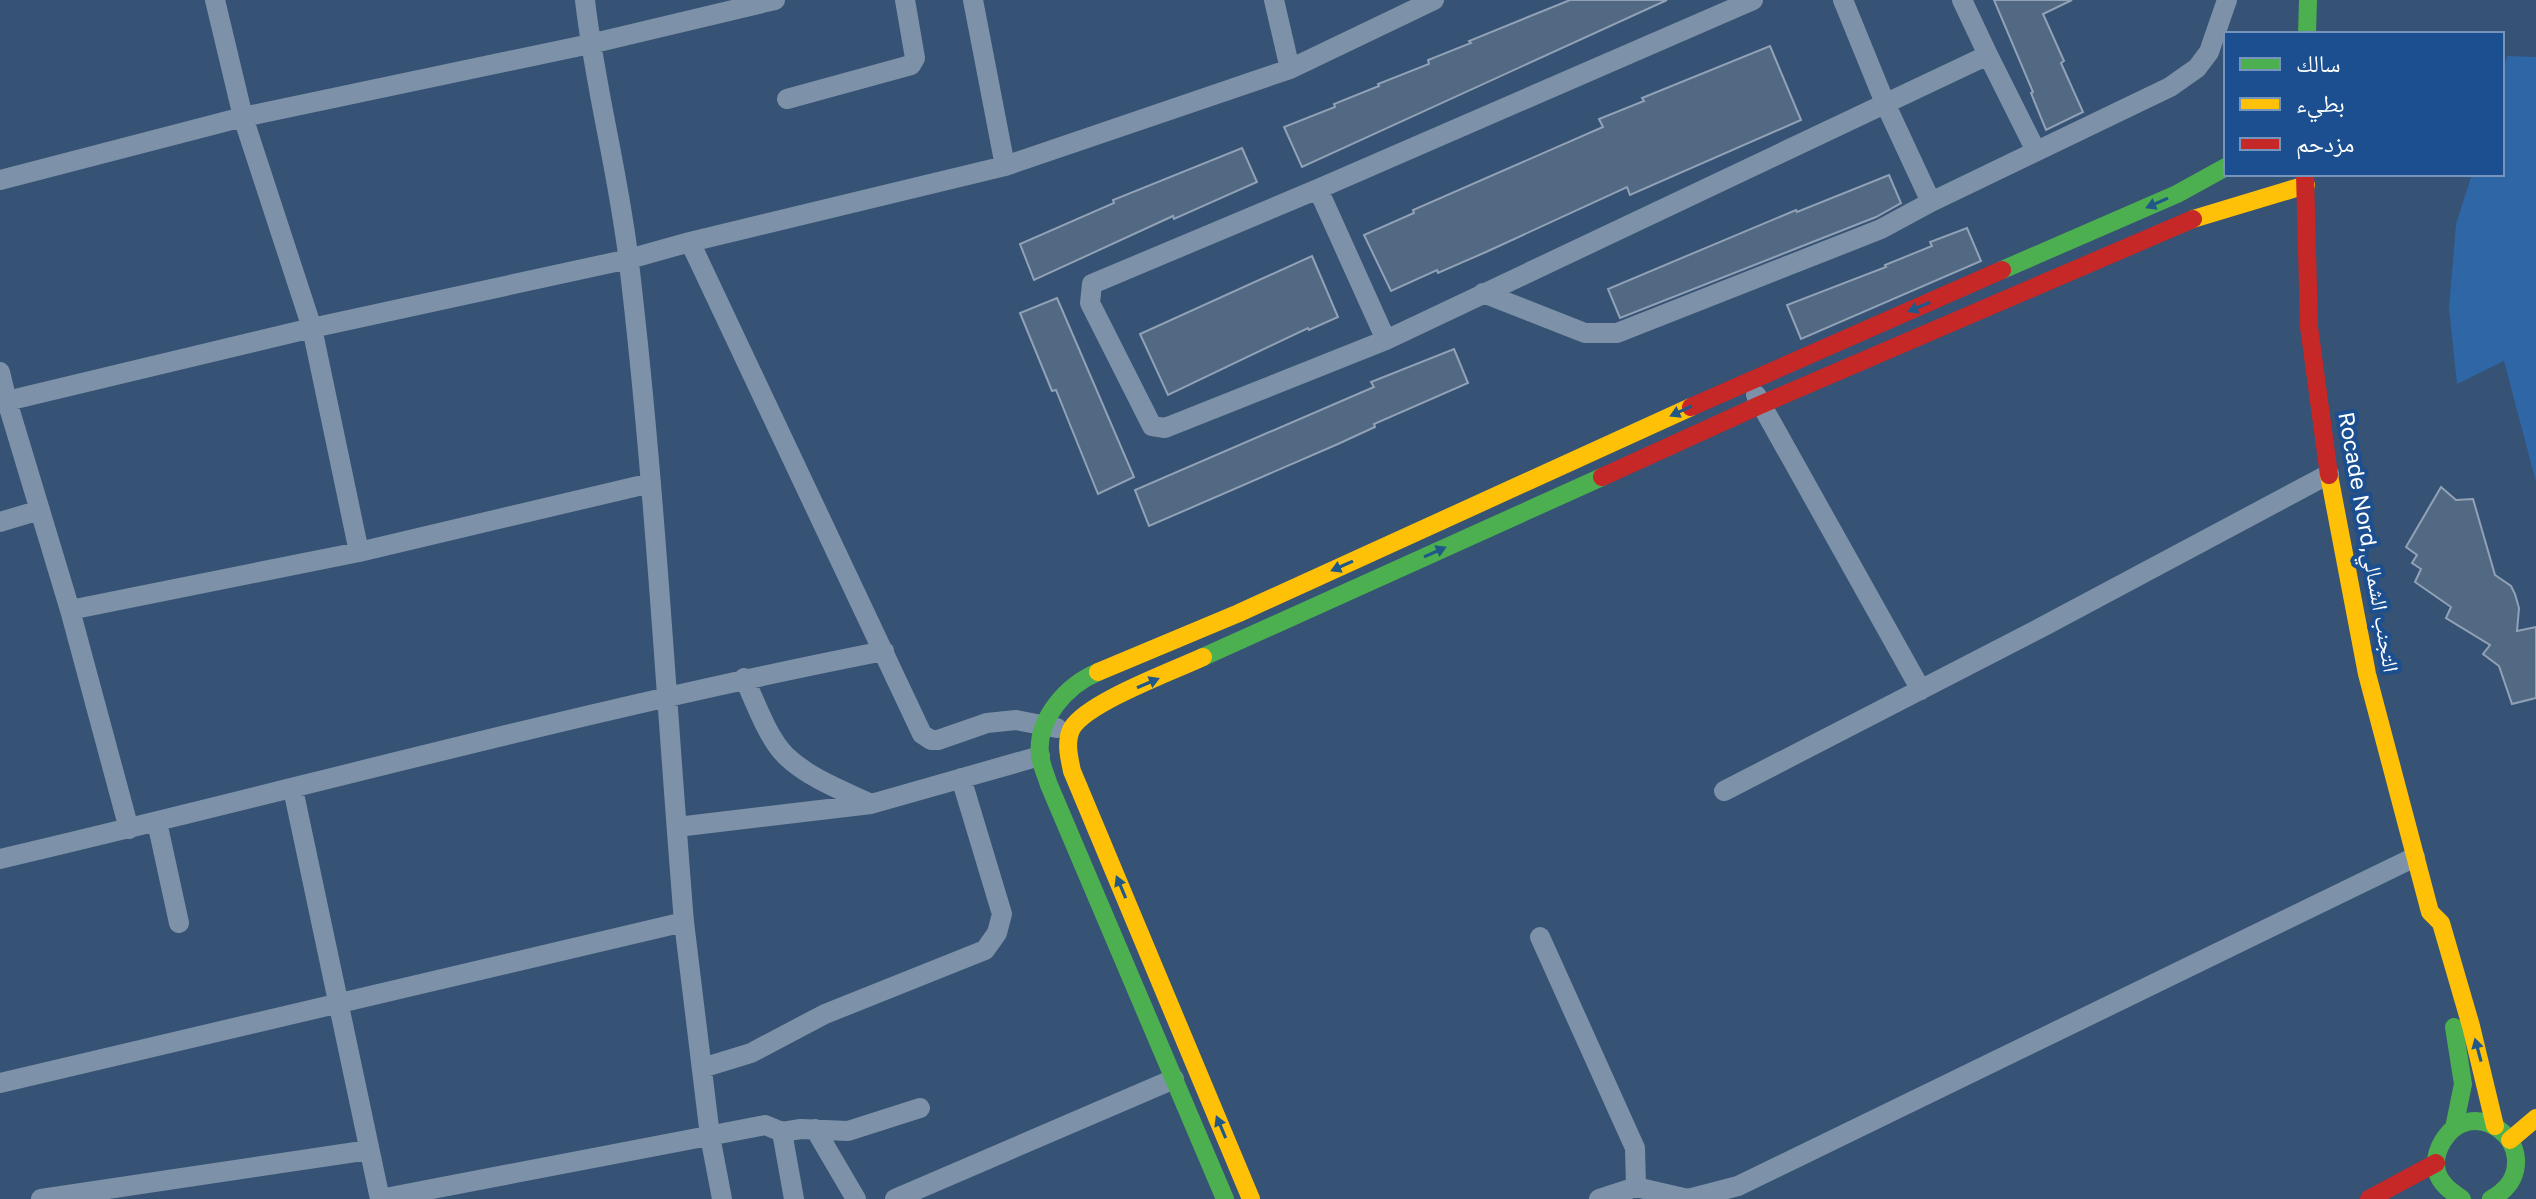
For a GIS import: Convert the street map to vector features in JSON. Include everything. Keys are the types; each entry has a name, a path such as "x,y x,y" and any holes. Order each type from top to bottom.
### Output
{"street":[{"path":"215,0 243,117 312,328 359,552"},
{"path":"585,0 590,44 629,259 651,483 684,922 710,1136 722,1199"},
{"path":"0,180 243,117 590,44 775,0"},
{"path":"787,99 911,65 915,58 905,0"},
{"path":"973,0 1005,166"},
{"path":"1274,0 1290,69"},
{"path":"4,402 312,328 629,259 1005,166 1290,69 1434,0"},
{"path":"1753,0 1092,284 1090,303 1152,426 1159,428 1386,340 1988,55"},
{"path":"1843,0 1885,103 1931,202"},
{"path":"1962,0 2036,151"},
{"path":"1483,293 1585,333 1617,333 1881,229 2170,87 2197,68 2209,52 2227,0"},
{"path":"2307,32 2308,0"},
{"path":"1225,1199 1049,785 1040,756 1040,737 1057,701 1088,676 1239,613 1749,380 2177,194 2224,168"},
{"path":"1251,1199 1072,771 1066,747 1069,732 1084,714 1760,405 2176,224 2306,179"},
{"name":"Rocade Nord,التجنب الشمالي","path":"2306,179 2309,327 2329,474 2367,674 2430,912 2441,923 2486,1080 2495,1126"},
{"path":"1318,189 1386,340"},
{"path":"690,242 916,722 927,738 938,740 987,723 1016,720 1069,732"},
{"path":"0,372 4,402 70,610 129,829"},
{"path":"1749,380 1760,405 1921,690"},
{"path":"1724,791 2329,474"},
{"path":"70,610 359,552 651,483"},
{"path":"0,522 40,510"},
{"path":"1383,547 1394,571"},
{"path":"0,859 666,695 884,651"},
{"path":"744,678 785,755 823,782 871,804"},
{"path":"677,827 871,804 1040,756"},
{"path":"702,1068 751,1053 825,1014 985,950 997,933 1002,914 961,778"},
{"path":"293,789 380,1199 765,1125 782,1132 794,1199"},
{"path":"157,822 179,923"},
{"path":"1599,1199 1636,1187 1688,1199 1742,1192 2415,857"},
{"name":"Rocade Nord,التجنب الشمالي","path":"2430,912 2425,924 2456,1035 2463,1084 2454,1128 2440,1143 2436,1163"},
{"path":"0,1083 684,922"},
{"path":"1540,937 1635,1148 1636,1187"},
{"path":"895,1199 1177,1085 1203,1083"},
{"path":"782,1132 815,1129 848,1131 920,1108"},
{"path":"2510,1140 2536,1118"},
{"path":"2454,1128 2474,1121 2495,1126 2510,1140 2516,1167 2512,1192 2491,1199"},
{"path":"815,1129 856,1199"},
{"path":"41,1199 369,1150"},
{"path":"2369,1199 2436,1163 2439,1177 2455,1194"},
{"path":"183,1178 187,1199"},
{"path":"2426,1199 2455,1194"}],"shaded area":[{"path":"2507,56 2536,57 2536,482 2504,361 2457,384 2449,308 2456,224 2471,176 2504,176 2504,67"}],"building":[{"path":"1570,0 1667,0 1302,167 1284,127 1429,64 1428,60 1471,43 1469,41"},
{"path":"1994,0 2072,0 2043,14 2083,112 2046,130"},
{"path":"1770,46 1801,120 1630,195 1627,187 1486,252 1391,291 1364,235 1414,213 1413,210 1603,127 1599,119 1644,101 1642,98"},
{"path":"1242,148 1257,182 1174,219 1173,216 1034,280 1020,244 1114,203 1113,200"},
{"path":"1889,175 1901,203 1876,217 1620,318 1608,289 1796,210"},
{"path":"1967,228 1981,261 1801,339 1787,305 1886,267 1932,246 1930,242"},
{"path":"1312,256 1338,317 1308,328 1168,395 1140,334"},
{"path":"1057,298 1134,477 1098,494 1056,390 1052,391 1020,313"},
{"path":"1454,349 1468,383 1374,424 1375,427 1338,444 1149,526 1135,490 1374,387 1371,382"},
{"path":"2441,487 2456,500 2473,499 2495,575 2511,586 2515,594 2519,608 2517,631 2536,627 2536,698 2512,704 2499,666 2483,654 2490,645 2446,618 2451,607 2415,582 2421,569 2412,563 2417,555 2406,547"}],"traffic: fast":[{"path":"2307,32 2308,0"},
{"path":"2002,270 2177,194 2224,168"},
{"path":"1203,657 1602,477"},
{"path":"1098,672 1075,685 1048,716 1040,742 1041,762 1225,1199"},
{"path":"2454,1027 2463,1084 2454,1128"},
{"path":"2462,1199 2441,1181 2437,1172 2437,1156 2443,1141 2453,1129 2476,1121 2492,1125 2506,1135 2516,1159 2510,1183 2491,1199"}],"traffic: slow":[{"path":"2193,219 2306,185"},
{"path":"1098,672 1239,613 1691,407"},
{"path":"2329,475 2367,674 2430,912 2441,923 2471,1026 2495,1126"},
{"path":"1203,657 1095,708 1072,728 1068,749 1072,771 1251,1199"},
{"path":"2510,1140 2536,1118"}],"traffic: jam":[{"path":"2305,176 2309,327 2329,475"},
{"path":"1602,477 1760,405 2193,219"},
{"path":"1691,407 2002,270"},
{"path":"2369,1199 2436,1163"}]}
